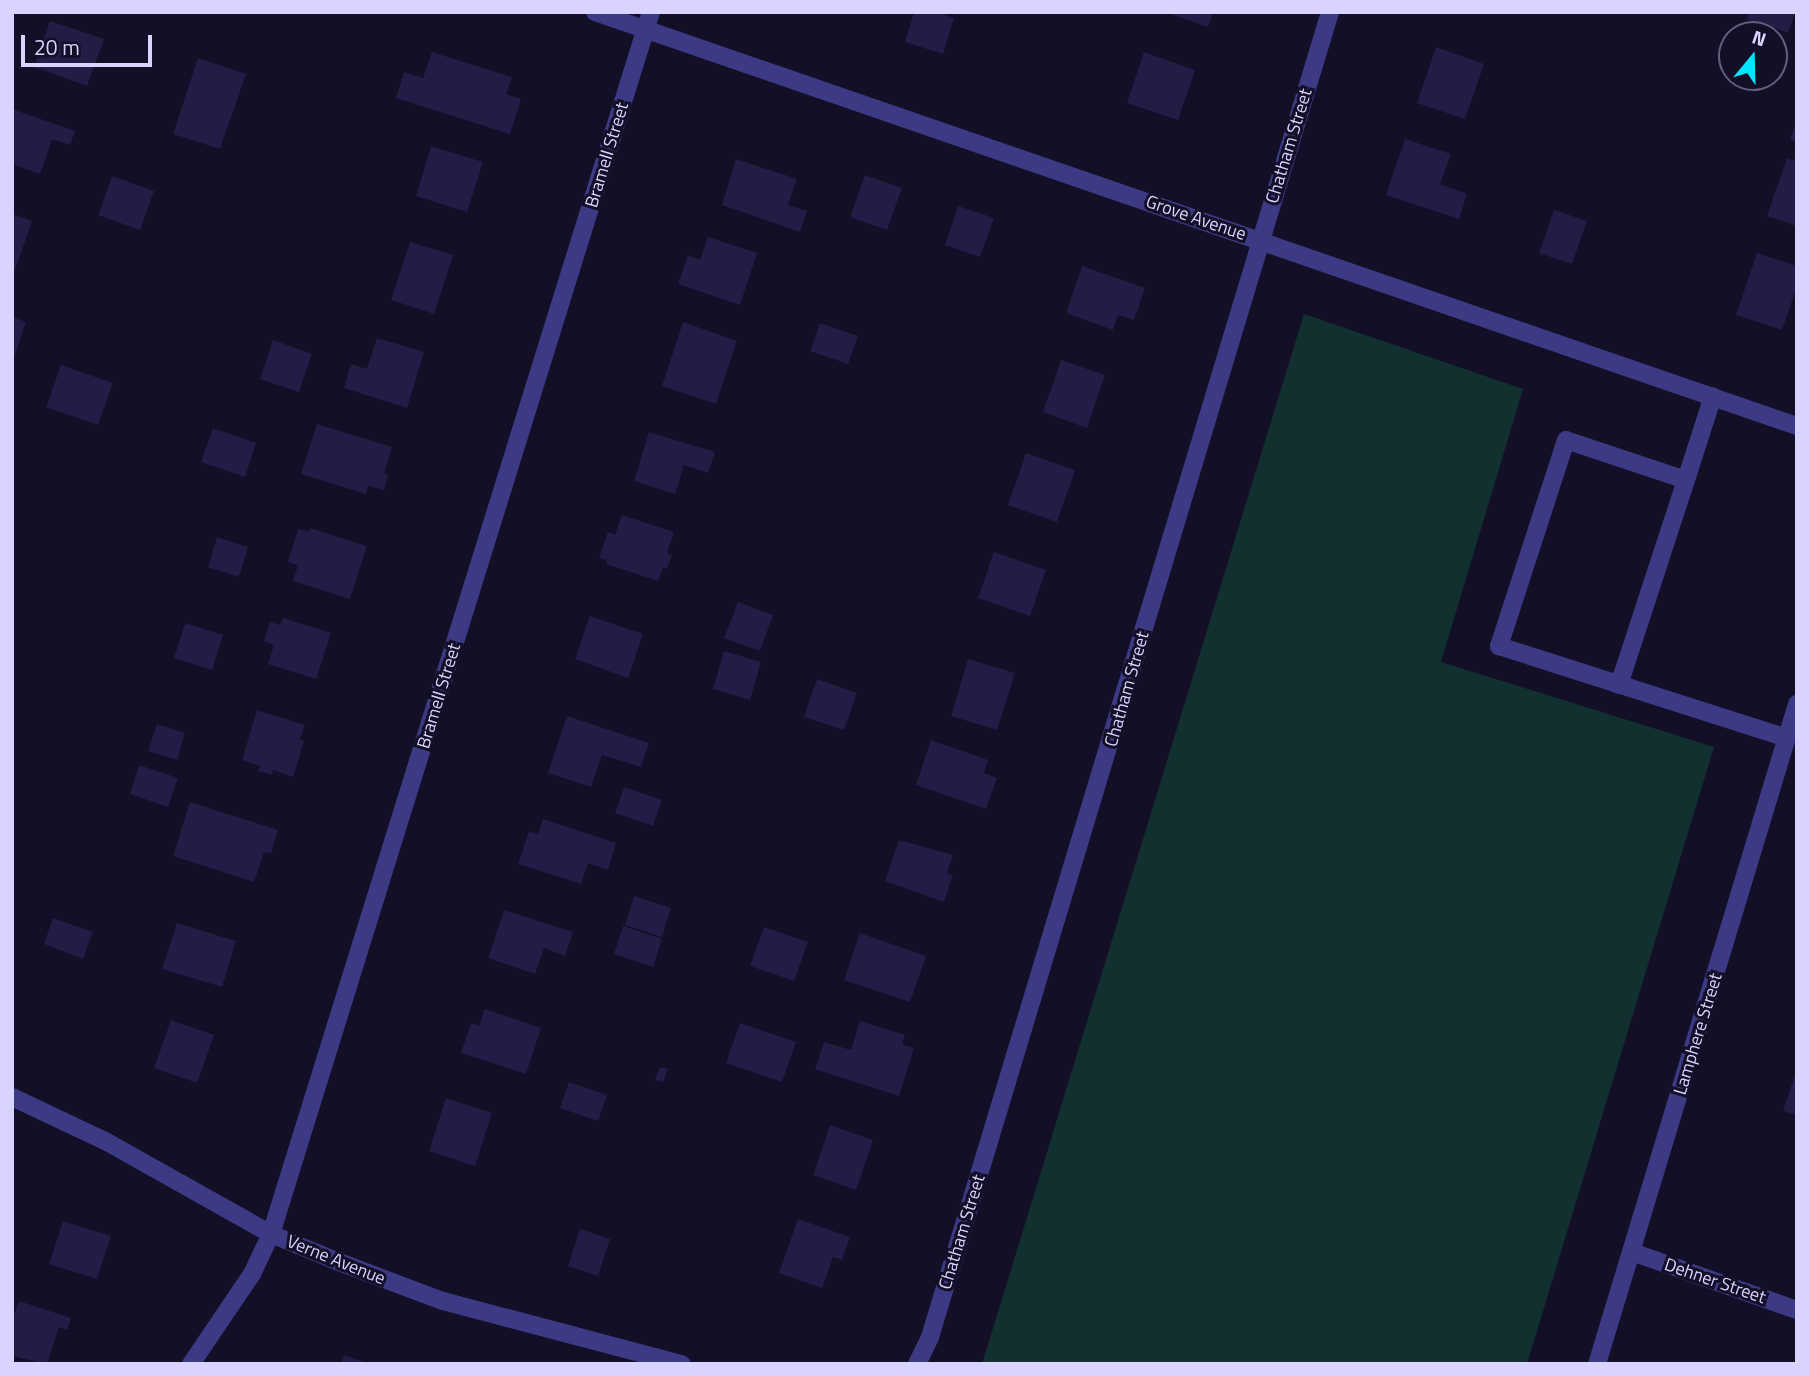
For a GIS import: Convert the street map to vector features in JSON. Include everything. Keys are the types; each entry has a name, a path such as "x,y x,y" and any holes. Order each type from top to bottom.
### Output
{"street":[{"name":"Grove Avenue","path":"595,12 648,21 1260,239 1797,426"},
{"name":"Chatham Street","path":"917,1364 930,1337 1079,850 1330,12"},
{"name":"Bramell Street","path":"191,1364 253,1274 271,1234 648,21"},
{"path":"1619,685 1713,397"},
{"path":"1686,480 1566,440 1499,646 1787,738"},
{"name":"Lamphere Street","path":"1597,1364 1797,704"},
{"name":"Verne Avenue","path":"12,1097 107,1142 271,1234 443,1301 682,1364"},
{"name":"Dehner Street","path":"1632,1252 1797,1310"}],"green space":[{"path":"1304,314 1523,389 1441,662 1714,747 1527,1364 982,1364"}],"building":[{"path":"914,12 936,12 954,18 943,54 905,42"},
{"path":"1165,12 1213,12 1208,27"},
{"path":"1749,12 1795,12 1788,33 1788,21 1747,19"},
{"path":"50,21 104,39 87,86 34,67"},
{"path":"1436,47 1484,64 1465,119 1417,103"},
{"path":"432,52 512,77 506,94 521,99 510,134 396,98 404,72 423,78"},
{"path":"1144,52 1195,70 1178,120 1127,103"},
{"path":"198,58 246,74 220,149 173,134"},
{"path":"12,109 75,131 70,145 52,139 40,174 12,164"},
{"path":"1797,120 1797,142 1790,140"},
{"path":"1405,139 1451,154 1440,184 1467,194 1459,219 1386,195"},
{"path":"431,146 483,162 467,212 416,196"},
{"path":"1787,158 1797,161 1797,226 1767,216"},
{"path":"736,159 797,179 788,205 807,211 800,232 722,205"},
{"path":"865,175 902,188 887,230 850,217"},
{"path":"112,176 154,191 140,230 98,215"},
{"path":"958,206 994,218 980,257 945,245"},
{"path":"1554,210 1587,221 1572,264 1539,253"},
{"path":"12,214 32,221 13,276 12,276"},
{"path":"708,237 757,253 740,305 678,284 688,255 700,260"},
{"path":"410,242 453,255 434,314 391,300"},
{"path":"1757,253 1797,266 1797,286 1782,330 1736,315"},
{"path":"1082,266 1145,288 1134,320 1118,315 1113,330 1066,313"},
{"path":"12,317 26,322 13,360 12,360"},
{"path":"683,322 737,341 716,404 662,386"},
{"path":"820,323 858,336 848,364 810,351"},
{"path":"377,338 424,352 407,408 344,388 351,364 367,369"},
{"path":"273,340 312,354 299,392 260,379"},
{"path":"1061,360 1105,375 1087,428 1043,412"},
{"path":"61,365 113,383 98,425 46,407"},
{"path":"317,424 392,447 384,474 388,475 384,490 368,486 366,494 301,474"},
{"path":"213,428 256,443 245,477 201,462"},
{"path":"649,432 715,452 708,473 684,465 675,494 634,481"},
{"path":"1026,453 1075,470 1057,522 1008,505"},
{"path":"622,515 674,532 667,553 672,555 667,569 663,567 658,581 606,564 607,560 599,558 608,532 615,535"},
{"path":"310,528 367,546 350,599 293,581 298,565 288,562 298,529 309,532"},
{"path":"217,537 248,547 239,577 208,567"},
{"path":"994,552 1046,570 1030,616 978,598"},
{"path":"738,602 773,615 760,651 724,638"},
{"path":"590,616 643,634 628,678 575,659"},
{"path":"283,618 331,633 316,679 268,664 274,645 264,641 270,622 280,625"},
{"path":"185,623 223,635 212,670 174,658"},
{"path":"724,651 761,662 750,700 713,689"},
{"path":"968,659 1015,673 997,730 951,716"},
{"path":"817,679 857,693 844,730 804,717"},
{"path":"257,710 305,725 300,739 304,741 293,777 273,770 272,775 258,771 260,766 242,760"},
{"path":"567,716 649,743 641,767 602,755 591,787 548,773"},
{"path":"157,724 185,733 177,760 148,751"},
{"path":"931,740 988,760 984,773 997,778 986,809 916,785"},
{"path":"139,765 178,778 168,807 130,794"},
{"path":"624,787 662,800 653,826 615,813"},
{"path":"190,802 278,830 271,854 264,852 254,882 173,856"},
{"path":"543,819 616,843 608,870 588,863 581,884 518,864 529,831 538,834"},
{"path":"899,840 953,855 947,873 953,875 944,902 885,881"},
{"path":"634,896 671,908 662,937 625,925"},
{"path":"504,910 573,932 565,956 544,948 535,974 488,958"},
{"path":"53,918 93,932 83,959 44,944"},
{"path":"177,923 236,941 222,987 162,969"},
{"path":"623,926 662,939 653,967 614,954"},
{"path":"764,927 808,942 794,981 750,966"},
{"path":"860,933 926,956 910,1002 844,980"},
{"path":"485,1009 541,1028 526,1074 461,1053 471,1023 479,1026"},
{"path":"171,1020 214,1035 197,1083 154,1068"},
{"path":"860,1021 905,1035 902,1044 914,1048 899,1096 815,1069 824,1042 851,1050"},
{"path":"740,1023 796,1042 782,1082 726,1063"},
{"path":"660,1067 668,1069 663,1082 655,1080"},
{"path":"1797,1069 1797,1115 1783,1111"},
{"path":"569,1082 607,1095 598,1121 560,1108"},
{"path":"446,1098 492,1113 475,1166 429,1151"},
{"path":"830,1125 873,1140 856,1190 813,1175"},
{"path":"798,1219 850,1237 842,1260 833,1257 822,1288 779,1273"},
{"path":"63,1221 111,1236 97,1279 49,1264"},
{"path":"580,1229 610,1239 598,1276 568,1266"},
{"path":"19,1301 71,1318 67,1330 59,1327 47,1364 12,1356 12,1320"},
{"path":"344,1355 367,1363 367,1364 341,1364"}]}
